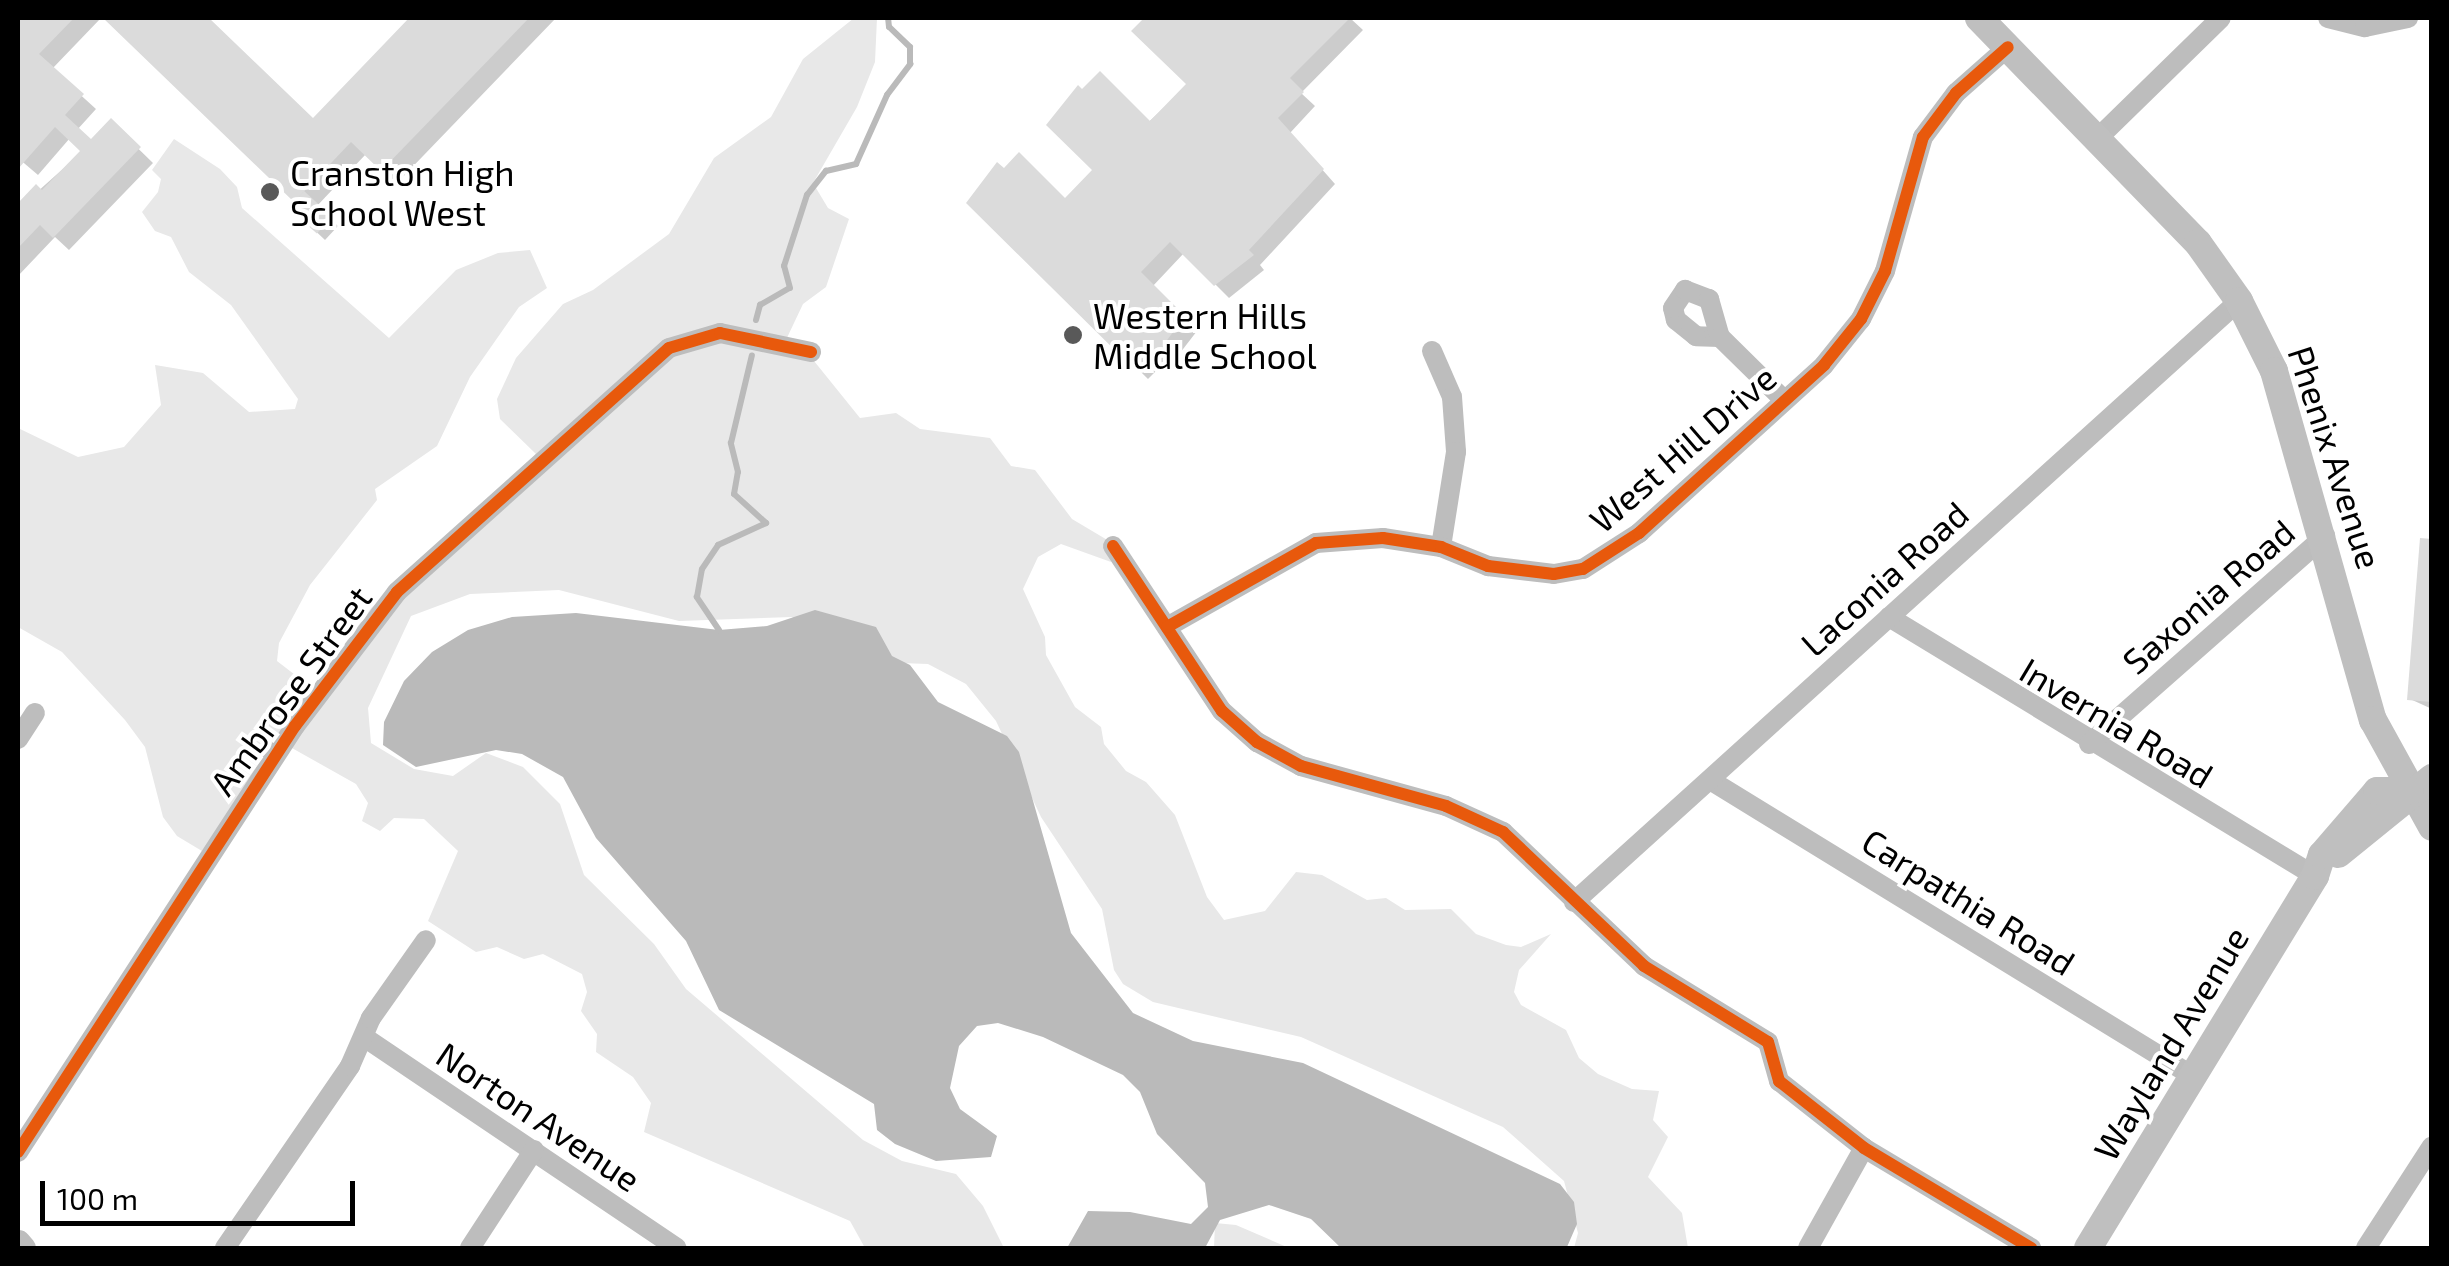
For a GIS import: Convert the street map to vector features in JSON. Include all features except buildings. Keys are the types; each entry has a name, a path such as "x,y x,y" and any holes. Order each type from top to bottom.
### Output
{"main road":[{"name":"Phenix Avenue","path":"1979,18 2198,243 2239,301 2274,371 2326,536 2374,720 2421,785 2432,827"},
{"name":"Wayland Avenue","path":"2088,1248 2315,876 2350,841 2394,815 2421,785"}],"street":[{"path":"2098,137 2220,18"},
{"path":"2328,18 2364,28 2408,18"},
{"name":"West Hill Drive","path":"1166,627 1316,543 1383,538 1441,546 1488,566 1554,574 1583,570 1639,534 1784,400 1862,320 1884,271 1923,136 1956,93 2008,47"},
{"name":"Laconia Road","path":"1574,902 2239,301"},
{"name":"Ambrose Street","path":"18,1152 295,726 397,592 668,348 720,334 810,352"},
{"path":"1720,337 1784,400"},
{"path":"1432,351 1452,397 1456,452 1441,546"},
{"name":"Saxonia Road","path":"2089,744 2326,536"},
{"path":"1113,546 1222,711 1257,742 1301,766 1446,806 1503,832 1541,861 1574,902 1644,966 1768,1042 1780,1081 1864,1148 2031,1248"},
{"name":"Invernia Road","path":"1889,618 2089,744 2315,876"},
{"path":"18,739 35,712"},
{"name":"Carpathia Road","path":"1710,780 2194,1077"},
{"path":"226,1248 426,940"},
{"name":"Norton Avenue","path":"364,1038 677,1248"},
{"path":"2366,1248 2432,1146"},
{"path":"1808,1248 1864,1148"},
{"path":"470,1248 534,1150"},
{"path":"18,1242 23,1248"}],"shaded area":[{"path":"854,18 877,18 875,62 857,107 813,183 828,208 849,219 826,287 803,304 785,342 810,356 860,418 896,413 920,429 990,438 1011,466 1035,470 1072,519 1109,541 1111,562 1061,544 1038,557 1023,589 1045,637 1046,655 1075,707 1101,727 1104,744 1126,771 1146,782 1175,815 1207,897 1224,920 1265,911 1296,872 1322,875 1367,900 1386,898 1405,910 1451,909 1476,934 1506,945 1521,947 1551,934 1519,970 1514,992 1521,1005 1566,1030 1579,1058 1598,1074 1632,1089 1659,1091 1653,1120 1668,1137 1648,1177 1682,1213 1688,1248 1574,1248 1578,1233 1564,1181 1503,1127 1301,1037 1153,1002 1123,984 1114,970 1102,909 1041,817 996,721 966,684 928,664 845,661 792,617 679,621 559,590 470,594 411,616 368,708 371,743 414,769 453,776 486,753 523,767 560,804 584,875 654,944 686,989 863,1140 902,1161 956,1174 983,1206 1004,1248 865,1248 850,1221 644,1132 651,1103 633,1077 596,1052 597,1034 581,1011 587,992 582,974 543,954 524,959 497,947 476,952 428,921 458,851 424,819 394,818 380,831 362,821 368,803 356,784 283,743 202,851 177,836 163,817 145,747 125,720 62,652 18,627 18,428 78,457 124,447 161,405 155,365 203,373 249,412 295,409 298,399 231,305 189,272 171,237 155,231 142,212 158,192 161,179 152,170 174,139 220,169 237,187 242,208 389,338 456,270 498,253 530,250 547,288 519,307 470,377 437,446 375,489 377,500 310,585 279,643 277,661 312,688 372,607 536,454 500,419 497,399 516,358 563,304 593,290 669,234 714,158 771,117 803,59"},
{"path":"815,610 876,627 892,656 910,665 938,702 1007,736 1019,752 1071,933 1133,1013 1193,1041 1303,1063 1560,1184 1574,1202 1577,1224 1567,1247 1341,1248 1311,1219 1269,1205 1220,1220 1205,1248 1067,1248 1088,1211 1130,1212 1191,1224 1208,1207 1205,1183 1157,1134 1140,1092 1123,1075 1043,1037 998,1023 977,1026 959,1046 950,1088 960,1109 997,1136 991,1157 936,1161 895,1144 877,1130 874,1104 719,1010 686,941 596,838 563,777 522,754 496,750 416,767 383,745 384,722 404,681 432,652 468,630 512,617 576,613 719,630 767,626"},
{"path":"1215,1223 1236,1225 1289,1248 1214,1248"}],"waterway":[{"path":"756,320 760,305 790,288 784,266 807,195 826,171 856,164 887,95 910,64 910,47 889,27 888,18"},
{"path":"719,630 697,597 702,569 718,545 766,523 734,494 738,472 731,443 752,355"}],"cycle path":[{"path":"1167,627 1316,543 1383,538 1441,547 1488,566 1554,574 1583,569 1639,533 1824,365 1861,319 1885,271 1923,137 1956,93 2008,47"},
{"path":"18,1152 295,726 397,592 669,348 720,333 811,352"},
{"path":"1113,546 1222,711 1257,742 1301,766 1446,806 1503,832 1644,966 1768,1042 1779,1081 1864,1148 2031,1248"}],"place":[{"name":"Cranston High School West","path":"270,192"},
{"name":"Western Hills Middle School","path":"1073,335"}]}
